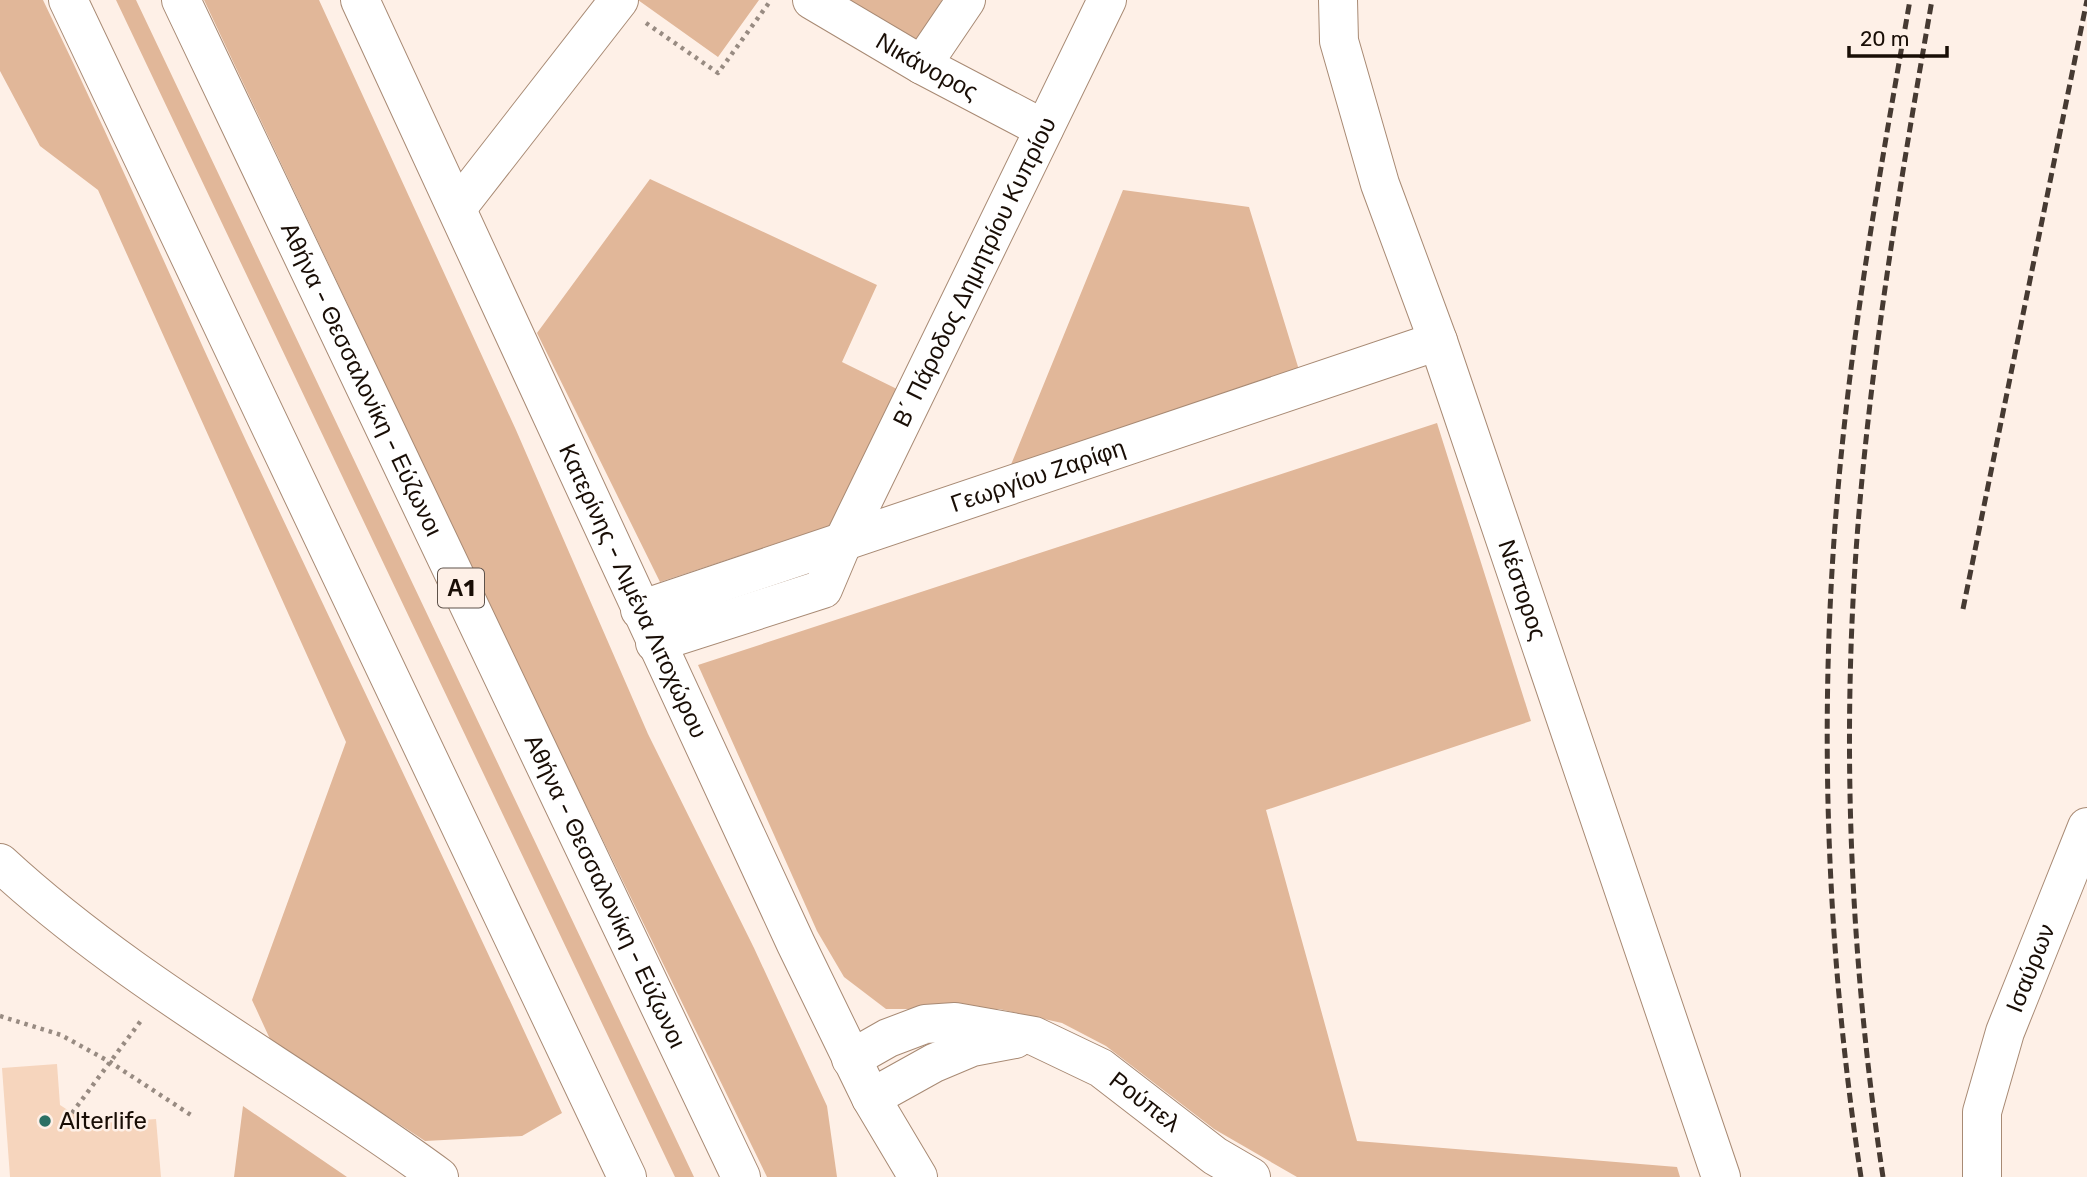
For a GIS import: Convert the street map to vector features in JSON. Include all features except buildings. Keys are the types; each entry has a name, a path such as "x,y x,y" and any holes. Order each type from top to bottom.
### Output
{"main road":[{"path":"68,0 627,1177"},
{"name":"Αθήνα - Θεσσαλονίκη - Εύζωνοι","path":"181,0 741,1177"},
{"name":"Κατερίνης - Λιμένα Λιτοχώρου","path":"360,0 647,626 851,1059 918,1177"},
{"name":"Νικάνορος","path":"812,0 922,65 1044,130"},
{"path":"922,65 966,0"},
{"name":"Β΄ Πάροδος Δημητρίου Κυπρίου","path":"647,626 823,589 842,544 1107,0"},
{"name":"Νέστορος","path":"1338,0 1339,41 1376,171 1438,341 1721,1177"},
{"path":"457,208 618,1"},
{"name":"Γεωργίου Ζαρίφη","path":"647,626 842,544 1438,341"},
{"name":"Ισαύρων","path":"1982,1177 1982,1112 2005,1032 2087,827"},
{"path":"0,863 136,973 373,1128 439,1177"},
{"name":"Ρούπελ","path":"851,1059 888,1038 925,1024 955,1022 1034,1036 1101,1068 1215,1156 1251,1177"},
{"path":"871,1098 934,1063 972,1046 1034,1036"}],"path":[{"path":"618,1 718,73 771,0"},
{"path":"72,1113 163,991"},
{"path":"0,1016 61,1035 110,1062 194,1117"}],"shaded area":[{"path":"0,0 43,0 247,443 562,1113 522,1136 425,1141 270,1039 252,1000 346,742 98,190 40,146 0,71"},
{"path":"116,0 136,0 694,1177 675,1177"},
{"path":"204,0 319,0 516,430 648,734 754,948 827,1106 837,1177 767,1177 522,674"},
{"path":"638,0 759,0 718,57"},
{"path":"847,0 942,0 916,42"},
{"path":"650,179 877,285 842,362 901,391 838,523 660,582 537,333"},
{"path":"1123,190 1249,207 1299,370 1010,467"},
{"path":"1437,423 1531,721 1266,810 1357,1141 1677,1167 1680,1177 1297,1177 1214,1129 1106,1046 1062,1023 999,1009 886,1009 844,977 817,931 698,665"},
{"path":"243,1106 347,1177 234,1177"}],"railway":[{"path":"1861,1177 1849,1093 1833,924 1827,755 1831,586 1850,375 1910,0"},
{"path":"1883,1177 1862,1009 1856,924 1851,839 1850,670 1866,438 1900,187 1932,0"},
{"path":"1963,609 2087,0"}],"place":[{"name":"Alterlife","path":"45,1121"}]}
